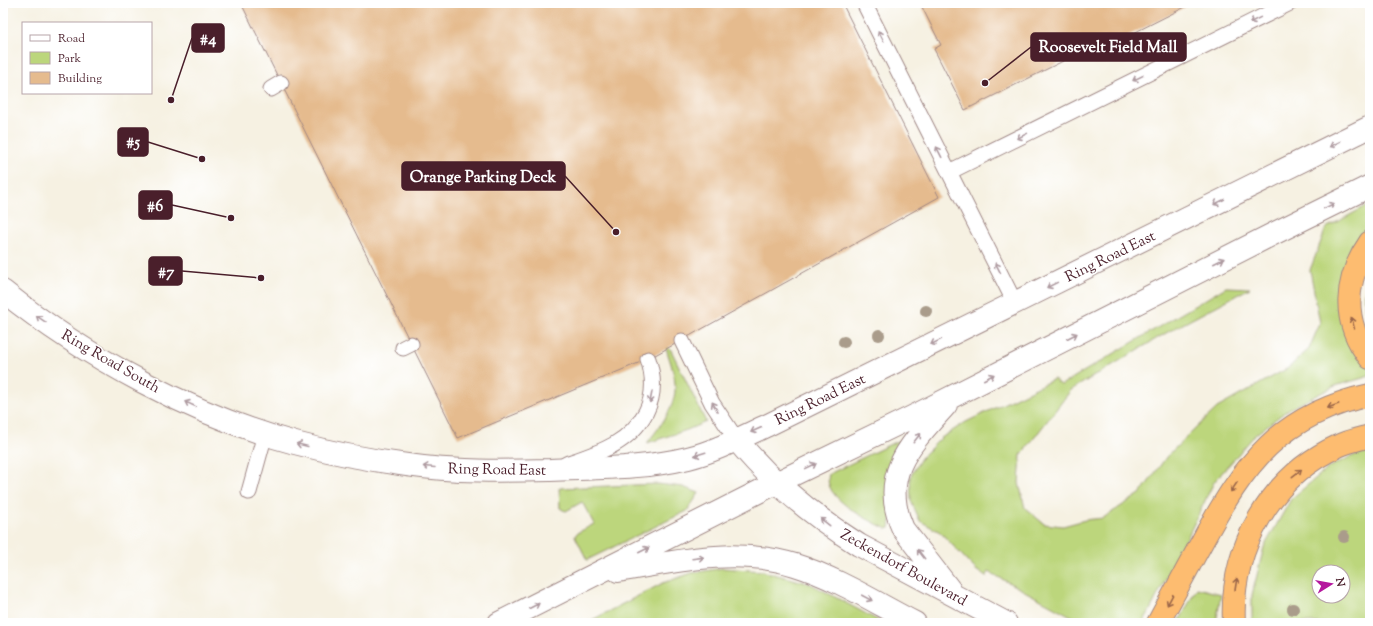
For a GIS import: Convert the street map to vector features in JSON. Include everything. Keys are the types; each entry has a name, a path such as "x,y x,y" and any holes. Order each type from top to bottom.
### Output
{"highway":[{"path":"1370,242 1361,256 1355,270 1349,296 1352,324 1356,336 1362,348 1370,358"},
{"path":"1158,623 1228,495 1255,459 1284,433 1314,414 1344,402 1370,395"},
{"path":"1234,623 1234,589 1244,550 1262,513 1274,496 1289,479 1305,466 1338,446 1370,436"}],"street":[{"name":"Ring Road East","path":"226,420 295,443 333,452 410,466 480,470 615,468 666,462 690,457 714,450 1370,127"},
{"path":"499,623 1370,186"},
{"name":"Ring Road South","path":"3,291 75,342 119,368 154,387 226,420"},
{"path":"954,596 903,529 898,518 894,496 896,478 909,448 955,395"},
{"name":"Zeckendorf Boulevard","path":"736,439 752,459 776,483 858,545 1006,623"},
{"path":"597,574 705,557 735,556 776,560 817,573 915,623"}],"lane":[{"path":"864,3 1015,303"},
{"path":"949,172 1290,3"},
{"path":"682,341 712,402 736,439"},
{"path":"552,470 613,446 632,432 641,422 652,396 651,369 648,359"},
{"path":"249,492 265,434"}],"green space":[{"path":"1370,204 1370,227 1364,231 1351,251 1341,280 1370,370 1370,376 1335,386 1289,409 1255,435 1214,482 1189,534 1142,623 1084,623 989,572 986,577 976,570 940,532 920,521 911,501 910,477 921,458 941,438 966,422 1054,379 1061,385 1226,287 1250,288 1166,333 1071,390 1021,455 1019,483 1025,508 1044,524 1063,526 1085,520 1103,518 1140,494 1167,456 1217,408 1288,368 1309,349 1320,323 1310,270 1326,228"},
{"path":"1370,270 1370,326 1368,323 1364,295"},
{"path":"665,345 671,350 706,422 647,443 657,431 666,416 675,392 674,374"},
{"path":"898,441 900,445 890,528 887,529 849,508 839,500 832,492 828,483 829,474"},
{"path":"1370,448 1370,623 1252,623 1252,595 1264,547 1291,499 1329,467"},
{"path":"658,484 683,487 699,493 687,511 587,560 575,536 577,533 594,524 582,502 566,511 560,508 559,488"},
{"path":"723,568 762,571 811,584 883,623 586,623 663,583 692,573"},
{"path":"1197,588 1221,594 1216,623 1178,623"}],"building":[{"path":"241,3 842,3 939,197 648,359 458,438"},
{"path":"920,3 1193,3 1088,56 1080,39 1067,46 1073,56 965,110 934,49 941,45"}],"place":[{"name":"Roosevelt Field Mall","path":"985,83"},
{"name":"#4","path":"171,100"},
{"name":"#5","path":"202,159"},
{"name":"#6","path":"231,218"},
{"name":"Orange Parking Deck","path":"616,232"},
{"name":"#7","path":"261,278"}]}
